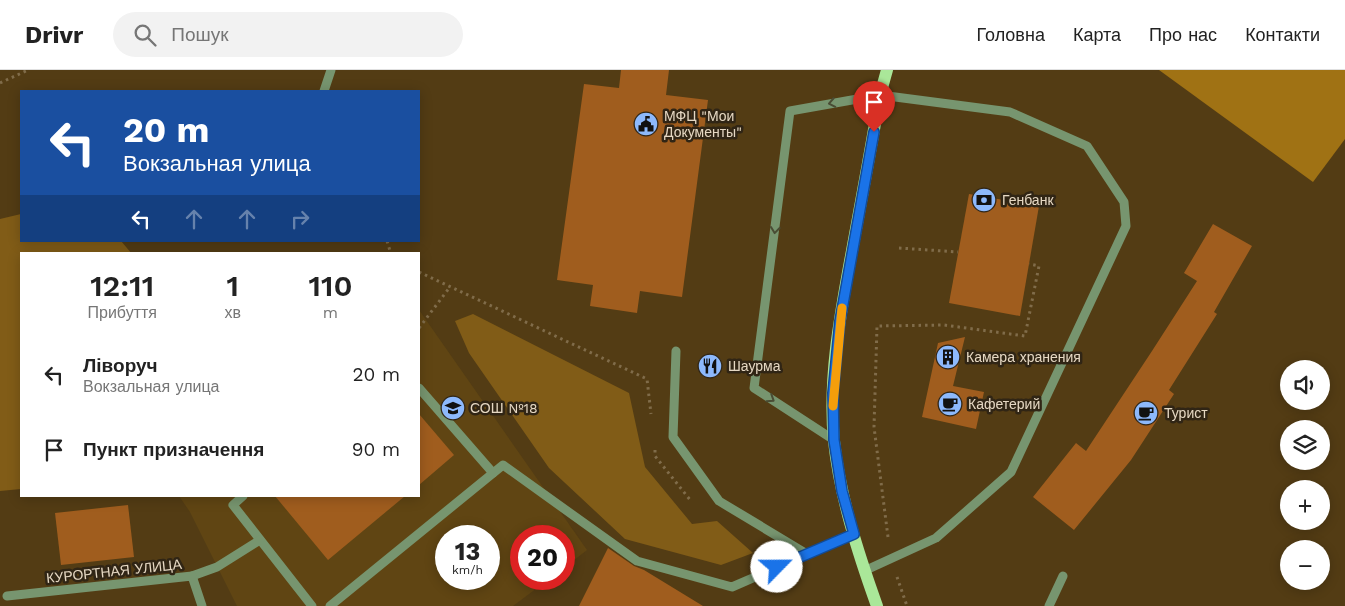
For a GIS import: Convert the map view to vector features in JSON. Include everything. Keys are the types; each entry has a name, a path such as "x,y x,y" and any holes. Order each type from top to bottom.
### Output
{"main road":[{"path":"877,606 864,571 842,491 834,440 833,393 840,321 880,95 887,70"}],"street":[{"path":"324,90 331,70"},
{"path":"834,440 754,388 790,111 880,95 1010,112 1087,146 1124,202 1126,226 1011,472 936,538 864,571"},
{"path":"676,351 673,437 719,501 807,554"},
{"path":"420,389 492,474"},
{"path":"330,606 503,465 637,561 732,587 854,534"},
{"path":"242,497 233,505 312,606"},
{"path":"192,576 217,566 260,540"},
{"name":"КУРОРТНАЯ УЛИЦА","path":"7,596 192,576 202,606"},
{"path":"1049,606 1063,576"}],"path":[{"path":"0,82 28,70"},
{"path":"899,248 958,252"},
{"path":"908,606 890,559 874,426 877,326 944,325 1025,336 1039,266 1029,264"},
{"path":"420,272 647,379 651,417"},
{"path":"420,327 450,287"},
{"path":"654,446 655,456 694,505"}],"shaded area":[{"path":"1159,70 1345,70 1345,139 1313,182"},
{"path":"20,214 20,242 122,242 130,252 20,252 20,489 0,491 0,219"},
{"name":"СОШ №18","path":"420,311 570,525 510,525 510,590 534,590 513,606 237,606 190,512 180,497 420,497"},
{"path":"473,314 629,393 645,467 692,524 717,521 753,553 721,565 625,539 549,468 469,353 455,321"},
{"name":"СОШ №18","path":"575,533 587,550 575,559"}],"building":[{"path":"621,70 669,70 666,95 708,100 682,297 640,291 637,313 590,306 593,285 557,280 584,84 619,88"},
{"path":"969,194 1039,206 1020,316 949,303"},
{"path":"1213,224 1252,246 1214,312 1217,314 1169,390 1174,394 1131,460 1074,530 1033,497 1076,443 1086,451 1152,351 1197,281 1184,273"},
{"path":"965,337 953,386 984,392 976,429 922,417 938,343"},
{"name":"СОШ №18","path":"420,415 454,455 420,484"},
{"path":"276,497 404,497 328,560"},
{"path":"128,505 134,557 61,565 55,513"},
{"path":"608,548 634,566 644,570 703,606 579,606"}],"slow traffic":[{"path":"833,406 842,308"}],"place":[{"name":"МФЦ \"Мои Документы\"","path":"646,124"},
{"name":"Генбанк","path":"984,200"},
{"name":"Камера хранения","path":"948,357"},
{"name":"Шаурма","path":"710,366"},
{"name":"Кафетерий","path":"950,404"},
{"name":"СОШ №18","path":"453,408"},
{"name":"Турист","path":"1146,413"}],"route":[{"path":"777,567 854,534 842,491 834,440 833,393 840,321 874,132"}]}
